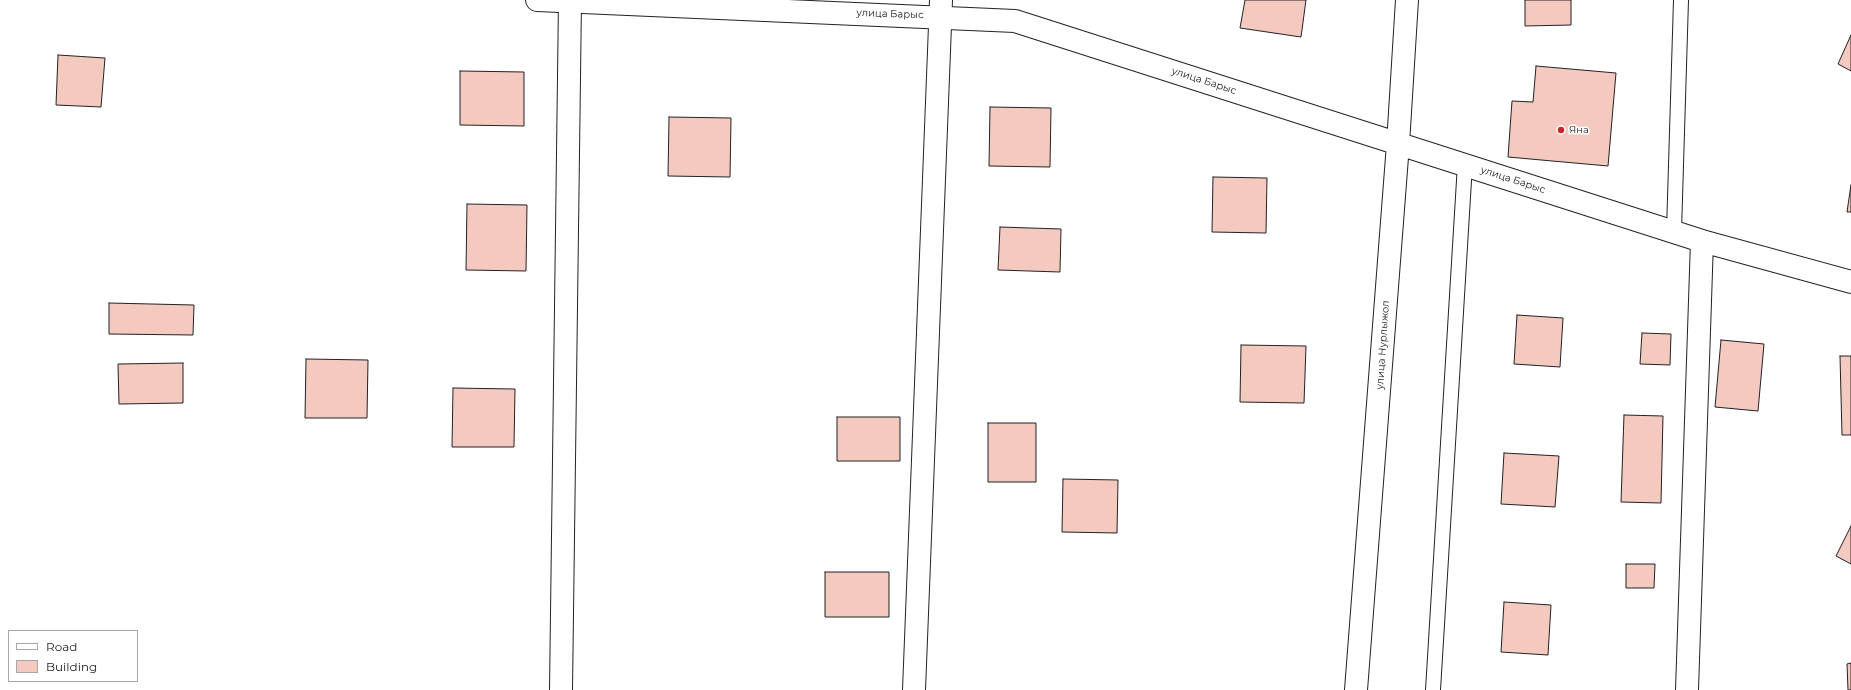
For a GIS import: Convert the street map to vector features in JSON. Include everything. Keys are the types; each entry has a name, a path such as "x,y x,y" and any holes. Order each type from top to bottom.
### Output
{"street":[{"name":"улица Барыс","path":"537,0 941,8 1015,21 1702,241 1851,282"},
{"name":"улица Нурлыжол","path":"1356,690 1398,144 1407,0"},
{"path":"561,690 570,1"},
{"path":"914,690 941,8"},
{"path":"1687,690 1702,241"}],"lane":[{"path":"1674,231 1681,0"},
{"path":"1433,690 1465,164"}],"building":[{"path":"1245,0 1306,0 1301,37 1240,28"},
{"path":"1525,0 1571,0 1571,25 1525,26"},
{"path":"1851,35 1851,71 1838,64"},
{"path":"58,55 105,58 101,107 56,105"},
{"name":"Яна","path":"1536,66 1616,73 1608,166 1508,157 1512,101 1533,102"},
{"path":"460,71 524,72 524,126 460,125"},
{"path":"990,107 1051,108 1050,167 989,166"},
{"path":"669,117 731,118 730,177 668,176"},
{"path":"1213,177 1267,178 1266,233 1212,232"},
{"path":"1851,185 1851,212 1847,212"},
{"path":"467,204 527,205 526,271 466,270"},
{"path":"1000,227 1061,229 1060,272 998,270"},
{"path":"109,303 194,305 193,335 109,334"},
{"path":"1517,315 1563,318 1560,367 1514,364"},
{"path":"1642,333 1671,334 1670,365 1640,364"},
{"path":"1721,340 1764,344 1758,411 1715,407"},
{"path":"1241,345 1306,346 1304,403 1240,402"},
{"path":"1840,356 1851,356 1851,435 1842,435"},
{"path":"306,359 368,360 367,418 305,418"},
{"path":"183,363 183,403 119,404 118,364"},
{"path":"453,388 515,389 514,447 452,447"},
{"path":"1624,415 1663,416 1661,503 1621,502"},
{"path":"837,417 900,417 900,461 837,461"},
{"path":"988,423 1036,423 1036,482 988,482"},
{"path":"1504,453 1559,456 1555,507 1501,504"},
{"path":"1063,479 1118,480 1117,533 1062,532"},
{"path":"1851,526 1851,564 1836,556"},
{"path":"1626,564 1655,564 1654,588 1626,588"},
{"path":"825,572 889,572 889,617 825,617"},
{"path":"1504,602 1551,605 1548,655 1501,652"},
{"path":"1851,663 1851,690 1848,690 1847,664"}],"place":[{"name":"Яна","path":"1561,130"}]}
